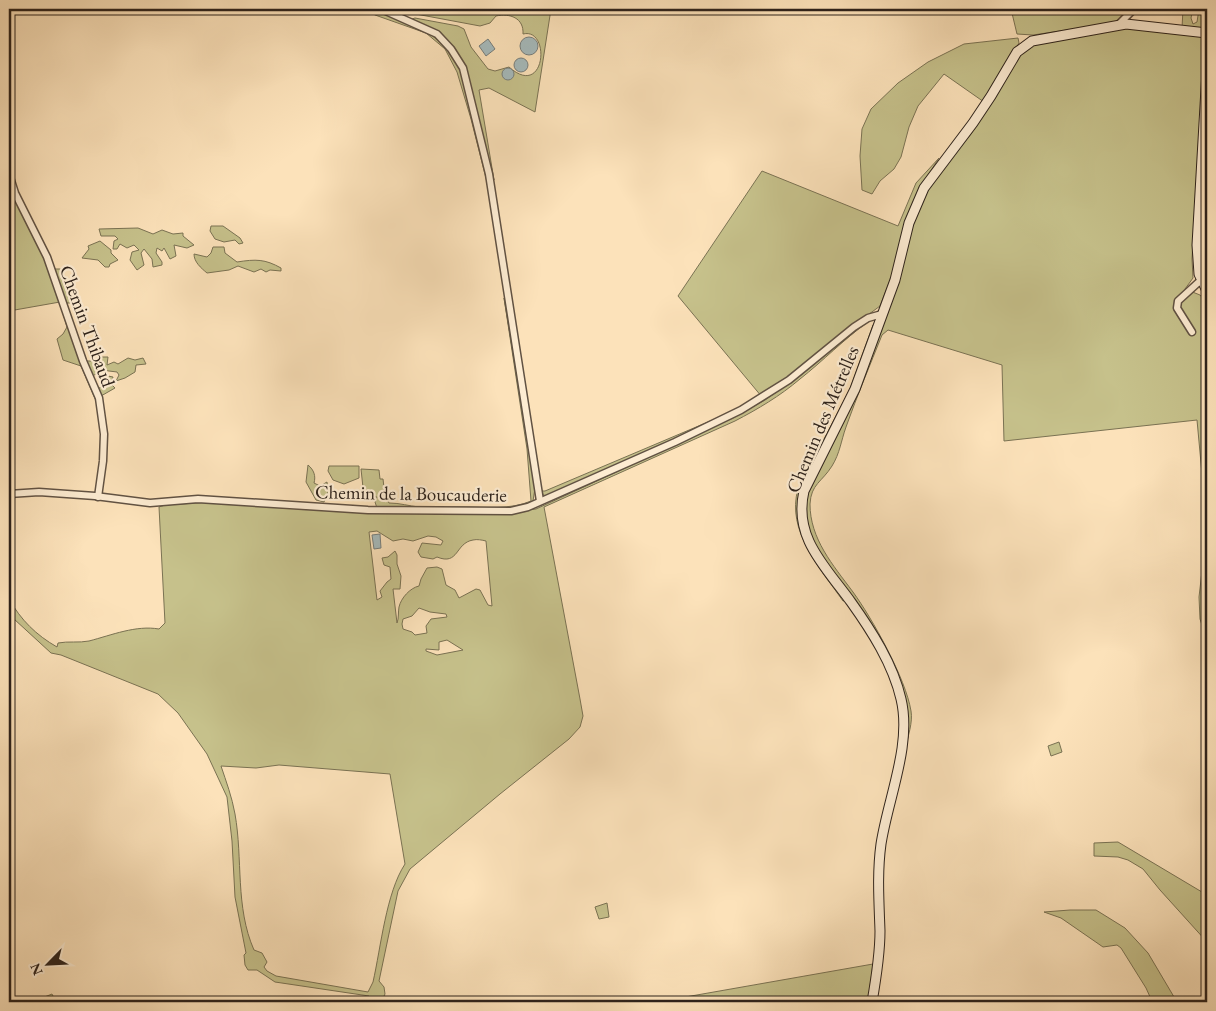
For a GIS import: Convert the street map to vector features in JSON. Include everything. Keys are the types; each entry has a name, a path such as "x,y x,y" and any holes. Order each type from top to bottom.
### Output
{"street":[{"path":"381,9 436,34 451,49 463,68 489,174 540,501"},
{"path":"1118,25 1134,9"},
{"name":"Chemin des Métrelles","path":"872,1002 880,931 878,906 881,844 903,742 904,720 896,681 885,659 867,627 807,538 802,521 802,503 811,474 843,417 855,389 895,280 909,223 924,188 973,123 991,96 1009,62 1017,52 1032,41 1118,25 1131,24 1207,33"},
{"path":"1207,71 1197,245 1201,280 1207,291"},
{"name":"Chemin Thibaud","path":"9,174 18,200 47,257 83,361 99,398 104,434 103,461 98,497"},
{"path":"1192,332 1176,308 1178,301 1201,280"},
{"name":"Chemin de la Boucauderie","path":"9,494 39,492 150,504 198,499 376,510 511,510 528,507 675,442 741,410 789,380 854,326 868,318 882,314"}],"shaded area":[{"path":"366,9 373,9 415,27 427,33 438,40 456,62 463,78 466,74 462,63 452,47 438,34 412,19 458,26 464,29 471,47 488,69 495,71 509,67 521,75 531,75 537,69 540,60 541,50 538,41 532,35 523,34 519,20 511,16 496,16 490,23 480,26 389,9 551,9 535,112 489,88 479,90 494,180 471,91 464,80 486,168 489,190 457,72 445,49 426,33 375,15"},
{"path":"1011,9 1131,9 1122,19 1114,23 1033,35 1017,34"},
{"path":"1183,9 1193,9 1191,18 1193,24 1197,22 1199,9 1207,9 1207,26 1201,30 1182,28"},
{"path":"1119,28 1157,29 1201,35 1204,47 1192,259 1193,278 1185,289 1200,295 1207,303 1207,528 1197,420 1004,441 1002,365 888,330 882,335 850,415 837,456 832,466 812,492 810,504 811,517 818,540 869,617 887,649 908,698 911,720 905,748 897,676 810,538 805,509 806,495 846,417 874,349 891,301 918,208 931,183 971,134 1000,88 1011,64 1027,47 1038,43"},
{"path":"529,37 535,40 538,46 535,52 529,55 523,52 520,46 523,40"},
{"path":"1018,38 1019,43 984,102 944,74 918,106 909,127 901,157 894,169 880,181 872,194 862,190 860,156 862,129 871,109 898,83 928,62 964,44"},
{"path":"488,39 495,49 486,56 479,46"},
{"path":"521,58 526,60 528,65 526,70 521,72 516,70 514,65 516,60"},
{"path":"508,68 514,74 508,80 502,74"},
{"path":"1207,140 1207,282 1203,271 1201,245"},
{"path":"939,158 921,186 894,270 880,306 762,397 678,296 762,171 898,226 916,183"},
{"path":"9,179 45,259 86,361 95,361 100,357 108,357 107,365 114,362 118,364 128,358 135,360 143,358 146,364 136,365 135,372 116,381 119,375 117,372 101,370 93,376 98,402 81,366 63,360 57,339 67,327 60,302 9,311"},
{"path":"211,226 223,226 240,238 243,243 239,244 235,240 224,242 215,239 210,231"},
{"path":"138,228 153,234 162,230 173,234 183,233 183,236 194,245 187,248 174,245 176,256 170,259 164,248 162,251 157,248 156,253 162,265 153,267 152,259 144,249 141,253 144,265 137,270 130,260 132,252 139,250 134,245 127,248 120,244 117,249 113,249 114,241 118,239 115,236 101,236 99,229"},
{"path":"100,241 111,250 111,253 118,260 110,264 109,267 105,267 98,260 82,258 89,249 88,246"},
{"path":"213,247 224,247 225,253 237,262 265,261 281,268 281,271 270,270 266,272 261,269 254,272 238,266 229,270 207,273 200,267 194,254 207,257"},
{"path":"54,269 61,269 70,295 77,303 67,303 61,298"},
{"path":"504,298 535,488 533,501 513,512 536,509 733,418 765,400 800,376 861,325 868,322 777,397 752,412 544,507 583,716 580,727 569,739 410,869 398,891 379,981 384,987 384,996 408,1002 368,1002 369,996 275,982 257,970 248,970 245,965 244,955 246,953 235,897 227,797 207,754 178,713 158,694 61,655 51,653 14,619 9,610 9,599 30,626 57,647 58,643 89,641 133,629 159,629 165,623 159,507 211,502 377,508 375,502 377,497 364,497 361,469 379,470 380,479 383,479 385,496 389,503 430,508 515,506 531,501 527,449","holes":["377,531 393,541 403,539 413,541 428,536 436,537 443,541 441,545 422,543 418,552 421,557 433,559 437,557 449,559 467,542 473,540 486,541 492,606 488,605 480,590 476,589 459,598 455,590 446,585 442,569 437,567 427,568 419,586 409,591 402,600 397,623 393,589 400,589 401,576 397,564 397,555 395,551 388,557 382,558 384,565 390,567 391,579 380,591 382,597 377,600 369,532","419,608 430,612 446,614 447,617 431,619 426,626 427,633 415,635 403,629 402,624 403,619 412,616","447,640 463,650 437,655 426,651 426,649 439,650 439,642","279,765 390,774 405,864 393,890 373,982 368,992 276,976 264,967 267,962 262,953 254,950 244,917 235,814 221,766 256,768"]},
{"path":"873,325 874,330 860,370 801,493 799,525 845,601 843,601 807,548 797,520 796,505 798,489 850,389"},
{"path":"103,375 113,377 111,384 115,388 101,396 96,395 98,389 102,386 100,384"},
{"path":"734,411 710,424 547,496 543,495 542,491"},
{"path":"308,465 314,473 314,483 320,486 327,482 328,492 324,502 316,500 306,482"},
{"path":"329,466 359,466 359,478 344,484 333,480 328,471"},
{"path":"1207,528 1207,641 1200,619 1199,597"},
{"path":"380,534 381,548 374,549 372,535"},
{"path":"1059,742 1062,752 1051,756 1048,746"},
{"path":"1118,842 1207,895 1207,942 1143,869 1128,860 1118,857 1094,856 1094,843"},
{"path":"607,903 609,917 599,919 595,907"},
{"path":"1096,910 1125,928 1148,953 1177,1002 1149,1002 1151,999 1146,988 1121,948 1117,945 1103,947 1061,918 1044,912"},
{"path":"873,964 868,1002 657,1002"},
{"path":"52,994 56,1002 32,1002"}]}
